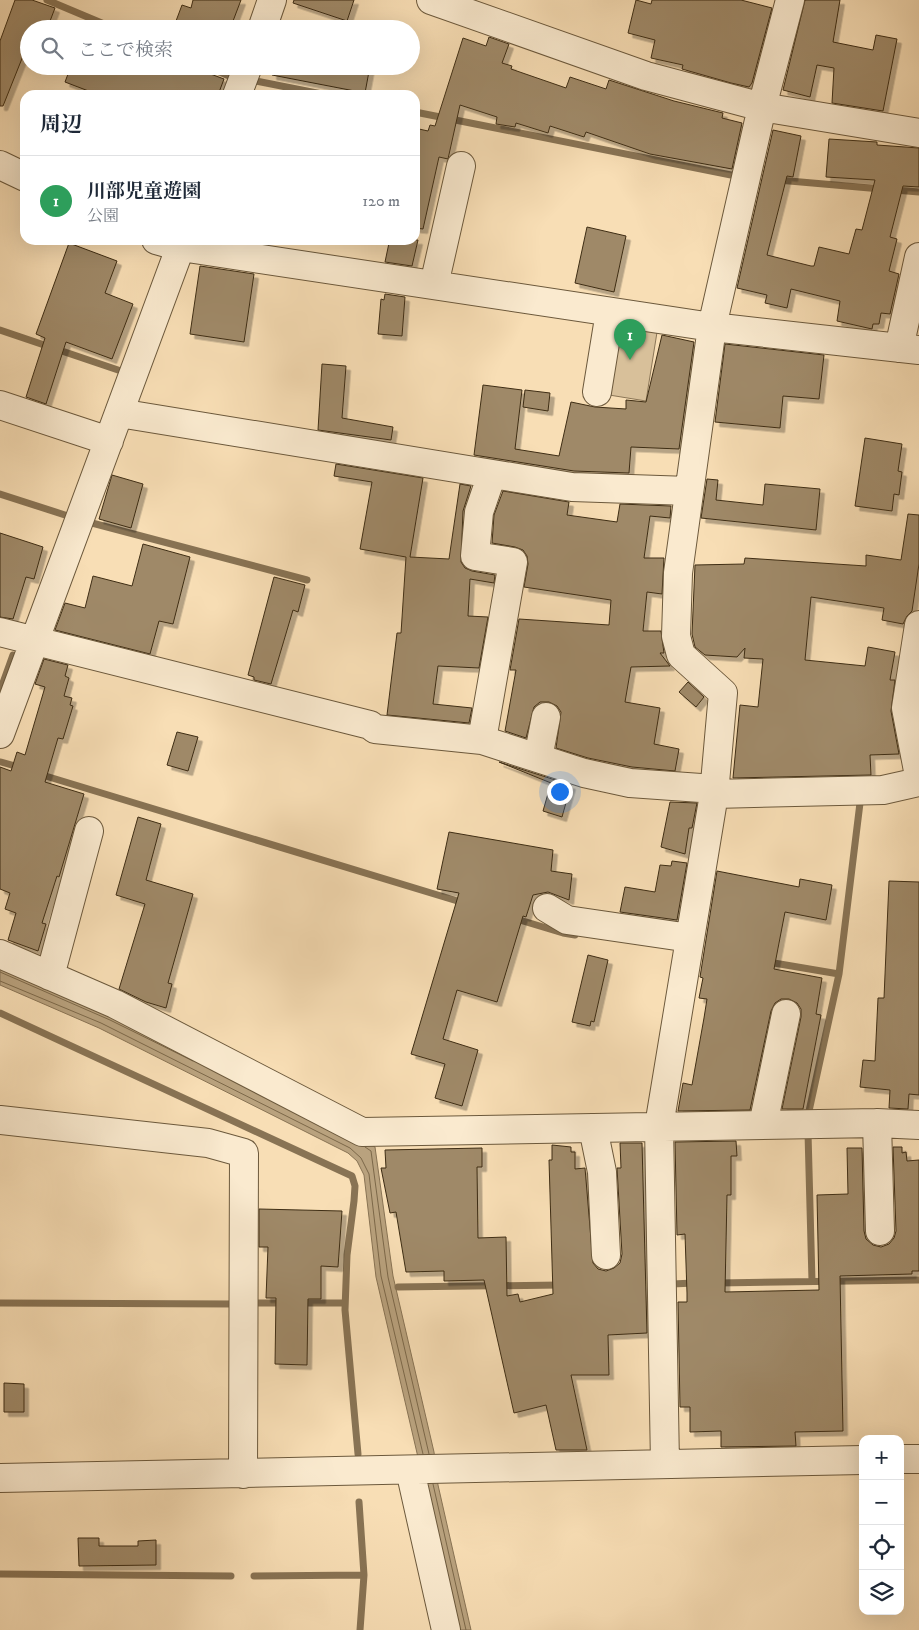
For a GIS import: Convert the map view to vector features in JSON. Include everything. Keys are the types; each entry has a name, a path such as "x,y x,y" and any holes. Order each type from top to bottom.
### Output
{"street":[{"path":"265,20 272,0"},
{"path":"431,0 487,10 646,76 762,107 919,133"},
{"path":"665,1464 659,1126 715,792 723,693 681,655 676,636 678,572 712,327 762,107 790,0"},
{"path":"239,90 245,75"},
{"path":"0,165 20,175"},
{"path":"434,285 461,166"},
{"path":"0,734 119,413 172,245"},
{"path":"191,245 434,285 712,327 909,349 919,257"},
{"path":"597,392 610,312"},
{"path":"0,405 109,441"},
{"path":"119,413 572,487 689,491"},
{"path":"482,740 513,562 475,556 479,512 492,474"},
{"path":"919,625 906,708 919,776"},
{"path":"0,632 370,725 375,729 482,740 584,773 630,782 715,792 883,790 919,782"},
{"path":"538,758 546,717"},
{"path":"50,976 89,831"},
{"path":"547,908 567,920 690,938"},
{"path":"0,954 115,1004 362,1132 877,1123 919,1125"},
{"path":"763,1125 786,1014"},
{"path":"0,1120 208,1143 244,1153 242,1474"},
{"path":"877,1123 880,1230"},
{"path":"593,1128 602,1172 606,1255"},
{"path":"904,1459 919,1459"},
{"path":"0,1478 859,1460"},
{"path":"422,1470 446,1630"}],"shaded area":[{"path":"615,319 658,326 646,401 603,394"}],"water":[{"path":"0,967 113,1016 375,1147 393,1276 434,1452 438,1485 471,1630 453,1630 417,1453 376,1277 364,1175 357,1161 348,1153 99,1028 0,985"}],"building":[{"path":"15,0 32,0 55,8 50,20 20,20 20,64 3,106 0,106 0,41"},
{"path":"193,0 241,0 233,20 176,20 182,5 191,8"},
{"path":"294,0 354,0 347,20 293,3"},
{"path":"636,0 651,4 652,0 741,0 772,8 752,83 749,87 731,83 682,69 683,65 651,58 655,40 628,33"},
{"path":"805,0 840,0 833,42 873,50 876,35 897,39 883,111 832,103 834,68 817,65 810,97 783,90"},
{"path":"489,37 509,44 502,63 512,66 511,69 566,88 570,77 606,89 609,80 674,101 723,113 722,118 742,123 732,169 650,154 586,132 584,137 550,126 548,133 516,123 515,127 496,124 497,117 460,105 448,159 439,157 423,229 420,229 420,129 428,131 430,125 435,126 463,38 486,46"},
{"path":"68,75 213,75 224,79 220,90 86,90 65,82"},
{"path":"272,75 368,75 366,90 350,90"},
{"path":"773,130 801,136 793,177 787,176 767,255 811,266 814,266 819,247 849,254 856,229 862,230 875,180 826,177 829,139 877,142 877,145 919,148 919,187 903,186 890,237 897,239 889,271 899,274 890,314 881,313 879,324 873,324 872,329 837,321 840,301 791,289 787,308 765,303 767,295 737,288"},
{"path":"587,227 626,236 614,292 575,283"},
{"path":"68,245 74,245 117,261 105,293 133,304 112,359 66,342 46,404 26,397 45,338 36,334"},
{"path":"389,245 417,245 412,266 385,262"},
{"path":"200,266 254,274 244,342 190,334"},
{"path":"385,294 405,297 402,336 378,334 381,299 384,300"},
{"path":"662,335 694,342 679,449 631,447 629,473 574,471 474,455 483,385 522,390 515,449 559,456 571,402 595,407 626,409 626,400 646,402"},
{"path":"725,344 824,355 819,399 783,396 780,428 715,422"},
{"path":"322,364 346,366 342,418 393,427 391,440 318,430"},
{"path":"525,390 550,393 548,411 523,407"},
{"path":"865,438 902,444 898,471 902,472 899,495 894,494 892,511 855,506"},
{"path":"336,464 423,478 410,557 449,559 460,484 471,486 463,511 461,562 465,568 472,571 495,575 494,583 470,579 468,616 488,617 479,668 438,666 433,704 472,708 469,723 387,715 397,633 401,633 406,557 360,549 372,482 334,476"},
{"path":"112,475 143,484 131,528 99,519"},
{"path":"707,479 718,480 716,500 763,505 765,484 820,489 816,530 701,518"},
{"path":"503,491 569,502 567,515 617,522 620,504 671,506 670,518 650,516 644,558 664,558 662,594 647,592 643,631 661,631 664,653 660,653 670,666 631,667 625,702 660,708 654,744 679,749 675,771 632,767 588,758 556,748 561,712 557,706 549,702 540,702 534,707 526,738 505,731 516,670 510,670 519,619 609,625 611,600 524,587 528,564 527,556 523,550 492,543 494,515"},
{"path":"908,514 919,515 919,564 912,611 903,624 882,620 884,608 811,597 805,660 865,666 868,647 895,652 890,680 895,680 891,711 899,754 870,755 871,775 733,778 740,705 758,707 763,659 744,658 745,648 737,657 705,655 695,647 692,634 695,565 744,564 745,558 866,566 866,555 901,560"},
{"path":"0,533 43,547 34,579 26,577 13,619 0,617"},
{"path":"143,544 190,557 173,624 159,621 150,654 55,630 65,603 85,608 93,576 132,586"},
{"path":"274,577 305,585 298,612 293,610 271,684 254,680 254,677 248,675"},
{"path":"44,659 68,665 65,676 69,678 64,696 72,698 70,705 73,706 63,739 58,738 45,782 84,794 59,877 57,876 42,923 46,924 38,951 8,940 16,913 5,909 10,893 0,889 0,767 11,771 17,752 25,755 45,687 35,684"},
{"path":"688,682 704,697 696,707 679,692"},
{"path":"177,732 198,737 188,771 167,765"},
{"path":"499,762 571,785 562,817 543,811 551,783"},
{"path":"670,802 697,803 692,828 689,828 685,854 661,847"},
{"path":"138,817 161,824 146,880 193,894 168,983 172,984 166,1008 146,1002 119,989 145,904 116,895"},
{"path":"449,832 553,850 551,871 572,874 569,900 548,892 533,895 526,917 523,916 497,1002 457,990 443,1039 478,1050 462,1106 435,1098 445,1064 411,1054 459,893 437,889"},
{"path":"672,861 687,863 677,920 620,912 625,887 655,892 660,865 671,866"},
{"path":"717,871 799,887 800,879 832,885 826,920 785,912 774,969 822,978 816,1014 821,1015 803,1109 782,1109 801,1009 797,1003 789,999 781,999 775,1003 771,1011 750,1110 678,1111 683,1083 692,1085 704,1018 707,999 699,998 703,978 700,977"},
{"path":"889,881 919,882 919,1095 909,1094 908,1109 889,1108 890,1090 860,1087 863,1060 875,1061 878,998 884,998"},
{"path":"588,955 608,960 594,1022 591,1021 590,1026 572,1022"},
{"path":"736,1141 737,1156 731,1156 731,1195 727,1195 725,1292 819,1290 817,1195 848,1194 847,1148 862,1148 864,1231 866,1239 873,1245 881,1247 889,1244 894,1238 896,1231 893,1147 902,1147 902,1153 906,1152 907,1161 919,1160 919,1271 912,1271 912,1274 840,1276 843,1431 795,1432 796,1446 721,1447 721,1431 690,1432 690,1407 680,1407 678,1302 687,1302 687,1293 685,1234 677,1235 675,1142"},
{"path":"620,1143 642,1143 647,1333 608,1335 609,1375 571,1375 587,1450 556,1450 546,1405 514,1413 484,1280 444,1281 444,1271 406,1272 396,1212 390,1213 381,1168 386,1168 385,1150 482,1148 482,1167 477,1167 478,1238 506,1237 507,1296 518,1294 520,1302 553,1294 549,1160 552,1160 552,1145 571,1147 571,1152 575,1152 575,1169 585,1168 593,1263 598,1269 606,1271 620,1263 622,1254 617,1168 621,1168"},
{"path":"259,1209 342,1211 338,1267 321,1266 321,1299 308,1299 307,1365 275,1364 276,1298 266,1298 268,1247 259,1247"},
{"path":"4,1383 24,1384 24,1412 4,1412"},
{"path":"78,1538 99,1538 99,1546 138,1546 138,1541 156,1540 156,1565 79,1566"}],"waterway":[{"path":"47,0 95,20"},
{"path":"227,75 234,78"},
{"path":"256,81 302,90"},
{"path":"420,113 731,175"},
{"path":"778,180 881,189"},
{"path":"895,190 919,192"},
{"path":"0,330 121,371"},
{"path":"0,494 68,516"},
{"path":"92,523 307,580"},
{"path":"0,691 13,655"},
{"path":"1,762 22,768"},
{"path":"39,774 464,903"},
{"path":"839,974 860,803"},
{"path":"513,918 575,935"},
{"path":"768,962 839,974 809,1111"},
{"path":"0,1013 352,1176 355,1186 347,1255 345,1310 358,1454"},
{"path":"808,1133 812,1281"},
{"path":"718,1283 919,1280"},
{"path":"672,1284 694,1283"},
{"path":"398,1287 560,1285"},
{"path":"0,1303 234,1304"},
{"path":"253,1303 285,1303"},
{"path":"298,1303 345,1303"},
{"path":"359,1502 364,1575 360,1630"},
{"path":"0,1574 231,1576"},
{"path":"254,1576 364,1575"}],"place":[{"name":"川部児童遊園","path":"630,360"}]}
